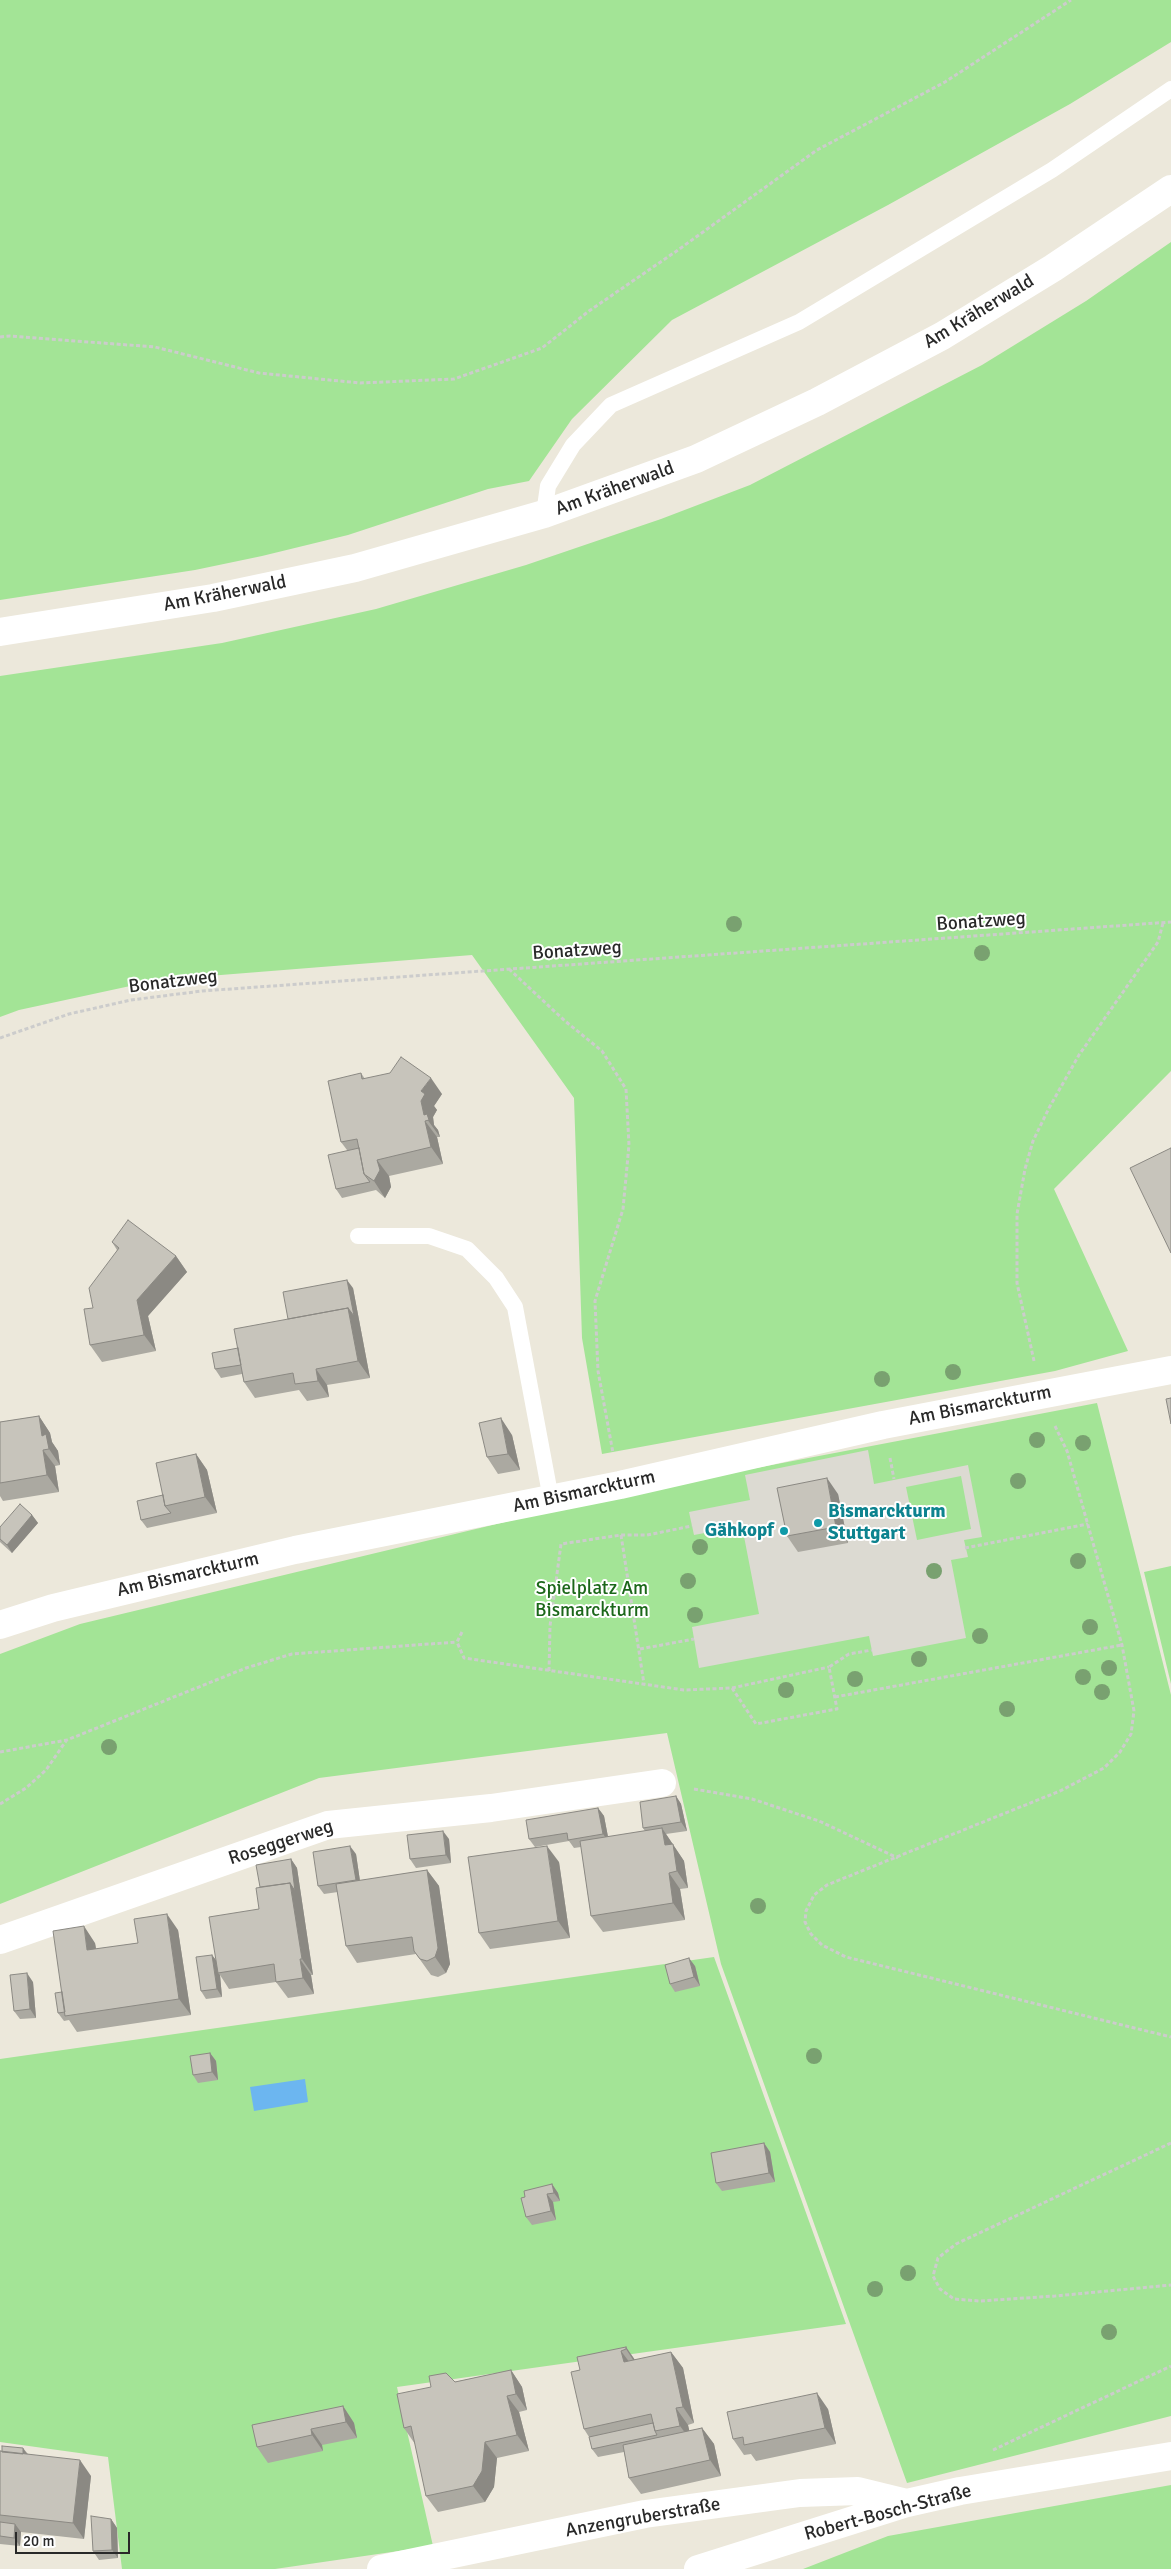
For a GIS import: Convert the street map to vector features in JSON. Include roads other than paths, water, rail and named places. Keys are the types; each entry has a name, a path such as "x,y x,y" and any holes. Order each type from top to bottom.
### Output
{"street":[{"name":"Am Kräherwald","path":"0,632 213,598 336,572 473,536 544,514 696,459 817,402 942,336 1054,268 1171,189"},
{"name":"Am Bismarckturm","path":"0,1625 53,1608 295,1550 620,1485 883,1425 1041,1393 1171,1370"},
{"name":"Roseggerweg","path":"0,1940 328,1825 491,1808 662,1783"},
{"name":"Robert-Bosch-Straße","path":"698,2569 907,2503 969,2490 1171,2456"},
{"name":"Anzengruberstraße","path":"381,2569 645,2514 800,2493 858,2490 907,2503"}],"lane":[{"path":"544,514 548,486 573,445 611,405 799,322 1052,170 1171,89"},
{"path":"358,1236 429,1236 467,1249 496,1278 515,1307 551,1499"}],"water":[{"path":"305,2079 308,2102 254,2111 250,2087"}],"place":[{"name":"Bismarckturm Stuttgart","path":"818,1523"},
{"name":"Gähkopf","path":"784,1531"}],"park label":[{"name":"Spielplatz Am Bismarckturm","path":"592,1600"}]}
